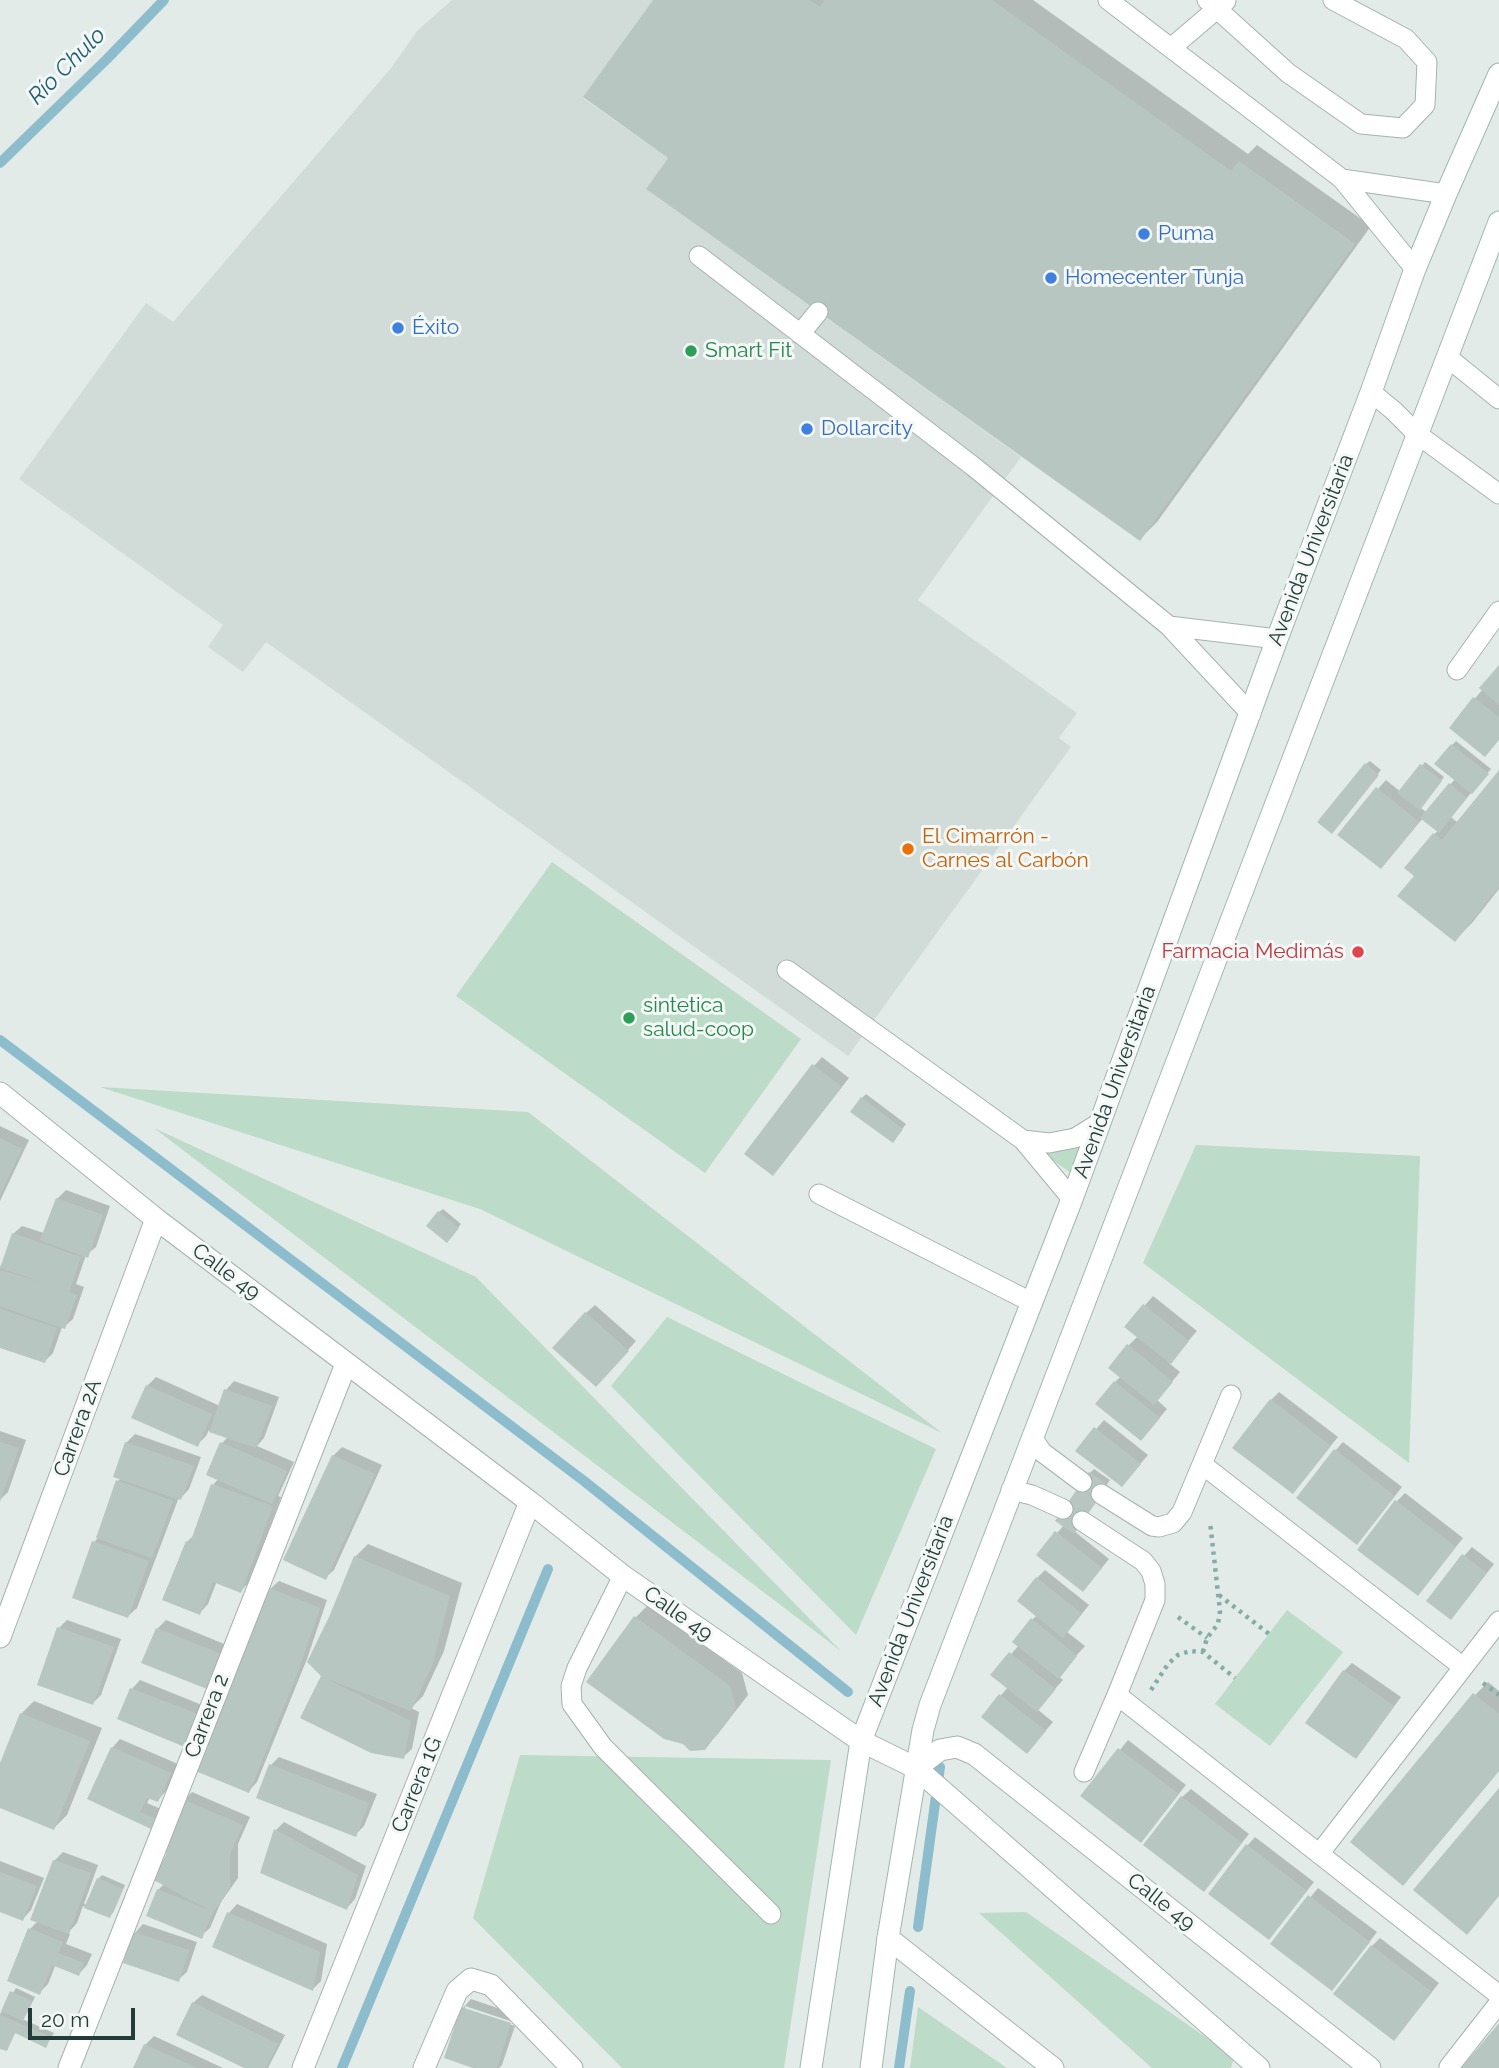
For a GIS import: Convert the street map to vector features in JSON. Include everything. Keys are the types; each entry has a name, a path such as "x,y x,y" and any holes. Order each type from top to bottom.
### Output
{"street":[{"name":"Avenida Universitaria","path":"811,2068 861,1741 1101,1122 1415,269 1499,74"},
{"path":"872,2068 888,1938 916,1768 930,1705 1499,222"},
{"name":"Calle 49","path":"0,1093 156,1219 530,1502 623,1576 861,1741 916,1768 940,1750 957,1748 974,1754 1370,2068"},
{"name":"Carrera 2A","path":"3,1624 156,1219"},
{"name":"Carrera 2","path":"69,2068 346,1364"},
{"name":"Carrera 1G","path":"303,2068 530,1502"},
{"path":"916,1768 1259,2068"},
{"path":"888,1938 1053,2068"},
{"path":"424,2068 457,1991 471,1979 491,1985 572,2068"}],"lane":[{"path":"1108,0 1342,179 1415,269"},
{"path":"1171,48 1217,3 1288,73 1361,124 1403,128 1425,105 1427,62 1406,39 1333,0"},
{"path":"1342,179 1446,194"},
{"path":"699,256 974,467 1169,626 1251,714"},
{"path":"800,334 818,312"},
{"path":"1447,357 1499,399"},
{"path":"1371,392 1417,434 1499,494"},
{"path":"1458,670 1499,611"},
{"path":"1169,626 1277,639"},
{"path":"787,970 1023,1140 1072,1199"},
{"path":"1023,1140 1049,1143 1074,1138 1101,1122"},
{"path":"819,1194 1031,1302"},
{"path":"1101,1494 1146,1523 1166,1526 1178,1518 1231,1395"},
{"path":"1032,1437 1042,1452 1082,1482"},
{"path":"1203,1465 1463,1668"},
{"path":"1011,1490 1049,1501 1063,1509"},
{"path":"1082,1521 1143,1561 1151,1571 1155,1584 1155,1600 1084,1772"},
{"path":"623,1576 577,1668 571,1686 572,1704 603,1747 771,1914"},
{"path":"1319,1854 1499,1621"},
{"path":"1117,1695 1499,1996"},
{"path":"1448,2067 1499,2003"}],"path":[{"path":"1203,1652 1207,1638 1218,1624 1220,1611 1209,1517"},
{"path":"1218,1595 1269,1634"},
{"path":"1137,1711 1168,1664 1190,1651 1203,1652 1236,1678"}],"shaded area":[{"path":"452,0 653,0 583,98 668,158 646,189 1021,457 918,600 1077,713 1059,738 1071,747 848,1056 266,642 243,672 208,647 223,625 19,479 146,303 173,322 392,67 417,31"}],"green space":[{"name":"sintetica salud-coop","path":"552,862 801,1039 705,1173 456,996"},
{"path":"100,1087 528,1112 942,1433 480,1209"},
{"path":"154,1128 476,1277 841,1651"},
{"path":"1032,1145 1087,1149 1075,1176"},
{"path":"1196,1145 1420,1156 1409,1463 1143,1263"},
{"path":"667,1317 936,1449 856,1635 611,1386"},
{"path":"1287,1610 1343,1652 1270,1746 1215,1704"},
{"path":"520,1755 831,1760 784,2068 622,2068 473,1918"},
{"path":"1026,1912 1234,2057 1231,2068 1152,2068 979,1913"},
{"path":"918,2007 1007,2068 910,2068"}],"building":[{"name":"Homecenter Tunja","path":"653,0 809,0 820,7 825,0 992,0 1231,171 1239,161 1355,244 1140,541 646,189 668,158 583,97"},
{"path":"1499,665 1499,705 1479,688"},
{"path":"1473,697 1499,717 1499,740 1485,757 1449,728"},
{"path":"1451,744 1489,774 1472,794 1434,764"},
{"path":"1365,763 1379,775 1332,834 1317,822"},
{"path":"1420,764 1442,781 1420,810 1397,793"},
{"path":"1499,770 1499,887 1455,942 1397,896 1414,876 1404,868 1433,833 1442,840"},
{"path":"1449,783 1467,798 1439,833 1420,818"},
{"path":"1376,787 1419,822 1381,869 1337,835"},
{"path":"812,1064 842,1087 773,1176 744,1154"},
{"path":"861,1097 903,1129 893,1143 850,1112"},
{"path":"0,1138 22,1149 0,1195"},
{"path":"56,1198 103,1215 88,1258 40,1240"},
{"path":"438,1211 459,1228 447,1243 426,1226"},
{"path":"12,1233 81,1257 69,1292 77,1295 65,1329 0,1306 0,1270 45,1283 0,1268"},
{"path":"1143,1304 1189,1341 1171,1364 1124,1327"},
{"path":"0,1309 57,1328 45,1363 0,1348"},
{"path":"585,1312 629,1351 596,1387 552,1348"},
{"path":"1127,1344 1173,1382 1154,1405 1108,1368"},
{"path":"1114,1381 1160,1418 1141,1441 1095,1404"},
{"path":"146,1385 212,1414 198,1447 131,1418"},
{"path":"224,1389 272,1406 256,1448 209,1432"},
{"path":"1270,1399 1331,1446 1293,1494 1232,1448"},
{"path":"1094,1427 1141,1464 1122,1487 1075,1451"},
{"path":"0,1442 19,1448 0,1502"},
{"path":"125,1442 194,1466 181,1500 113,1477"},
{"path":"220,1442 287,1471 272,1504 206,1475"},
{"path":"1334,1449 1395,1496 1357,1545 1296,1498"},
{"path":"332,1455 375,1474 326,1580 283,1560"},
{"path":"1089,1472 1108,1485 1074,1534 1055,1521"},
{"path":"116,1480 173,1501 152,1558 96,1538"},
{"path":"211,1484 273,1506 241,1593 213,1582 200,1615 162,1600 186,1541 190,1543"},
{"path":"1395,1500 1456,1547 1418,1596 1357,1550"},
{"path":"1055,1531 1102,1568 1083,1592 1036,1555"},
{"path":"92,1541 149,1561 128,1618 72,1598"},
{"path":"1462,1554 1487,1573 1451,1620 1426,1601"},
{"path":"354,1556 450,1596 432,1666 411,1711 325,1678 411,1721 404,1759 371,1753 300,1718 321,1676 307,1662"},
{"path":"1036,1577 1082,1614 1063,1638 1017,1601"},
{"path":"269,1588 320,1608 299,1669 249,1793 193,1770"},
{"path":"634,1616 730,1686 736,1709 705,1750 690,1751 683,1744 664,1739 586,1682"},
{"path":"1031,1618 1077,1656 1059,1679 1012,1642"},
{"path":"57,1627 114,1647 93,1705 37,1685"},
{"path":"156,1628 221,1654 207,1689 141,1663"},
{"path":"1009,1652 1056,1689 1037,1712 990,1675"},
{"path":"1343,1670 1394,1706 1356,1759 1305,1723"},
{"path":"130,1688 200,1715 187,1748 117,1719"},
{"path":"1473,1693 1499,1714 1499,1771 1403,1886 1350,1842"},
{"path":"999,1694 1046,1731 1027,1754 981,1717"},
{"path":"20,1713 90,1741 54,1830 0,1808 0,1763"},
{"path":"111,1747 171,1773 158,1802 147,1798 140,1812 156,1819 151,1829 87,1799"},
{"path":"1118,1748 1179,1794 1141,1843 1080,1796"},
{"path":"269,1764 369,1803 356,1837 256,1798"},
{"path":"1499,1788 1499,1896 1467,1935 1413,1890"},
{"path":"1181,1796 1242,1843 1204,1892 1143,1845"},
{"path":"182,1799 243,1825 230,1854 230,1888 213,1912 202,1939 146,1916 157,1889 211,1911 152,1879 166,1855 169,1829"},
{"path":"274,1829 358,1875 347,1910 260,1873"},
{"path":"1246,1844 1307,1891 1269,1940 1208,1894"},
{"path":"53,1860 91,1873 69,1934 30,1920"},
{"path":"0,1872 37,1886 23,1921 0,1912"},
{"path":"97,1878 123,1889 110,1918 84,1908"},
{"path":"1308,1895 1370,1942 1332,1991 1270,1944"},
{"path":"227,1912 320,1952 313,1991 212,1947"},
{"path":"28,1928 63,1942 58,1953 84,1963 79,1976 52,1965 40,1995 7,1981"},
{"path":"133,1932 189,1950 179,1982 123,1963"},
{"path":"1371,1945 1432,1992 1394,2041 1333,1994"},
{"path":"10,1991 32,2001 23,2021 1,2011"},
{"path":"192,2002 278,2044 266,2068 244,2068 176,2035"},
{"path":"461,2007 511,2023 497,2068 473,2068 444,2058"},
{"path":"0,2015 51,2037 46,2048 15,2033 7,2051 0,2049"},
{"path":"1499,2023 1499,2068 1461,2068"},
{"path":"144,2044 197,2068 133,2068"}],"waterway":[{"name":"Río Chulo","path":"0,163 164,0"},
{"path":"0,1040 584,1481 848,1692"},
{"path":"342,2068 548,1569"},
{"path":"918,1927 940,1767"},
{"path":"899,2068 910,1991"}],"place":[{"name":"Puma","path":"1144,234"},
{"name":"Homecenter Tunja","path":"1051,278"},
{"name":"Éxito","path":"398,328"},
{"name":"Smart Fit","path":"691,351"},
{"name":"Dollarcity","path":"807,429"},
{"name":"El Cimarrón - Carnes al Carbón","path":"908,849"},
{"name":"Farmacia Medimás","path":"1358,952"},
{"name":"sintetica salud-coop","path":"629,1018"}]}
